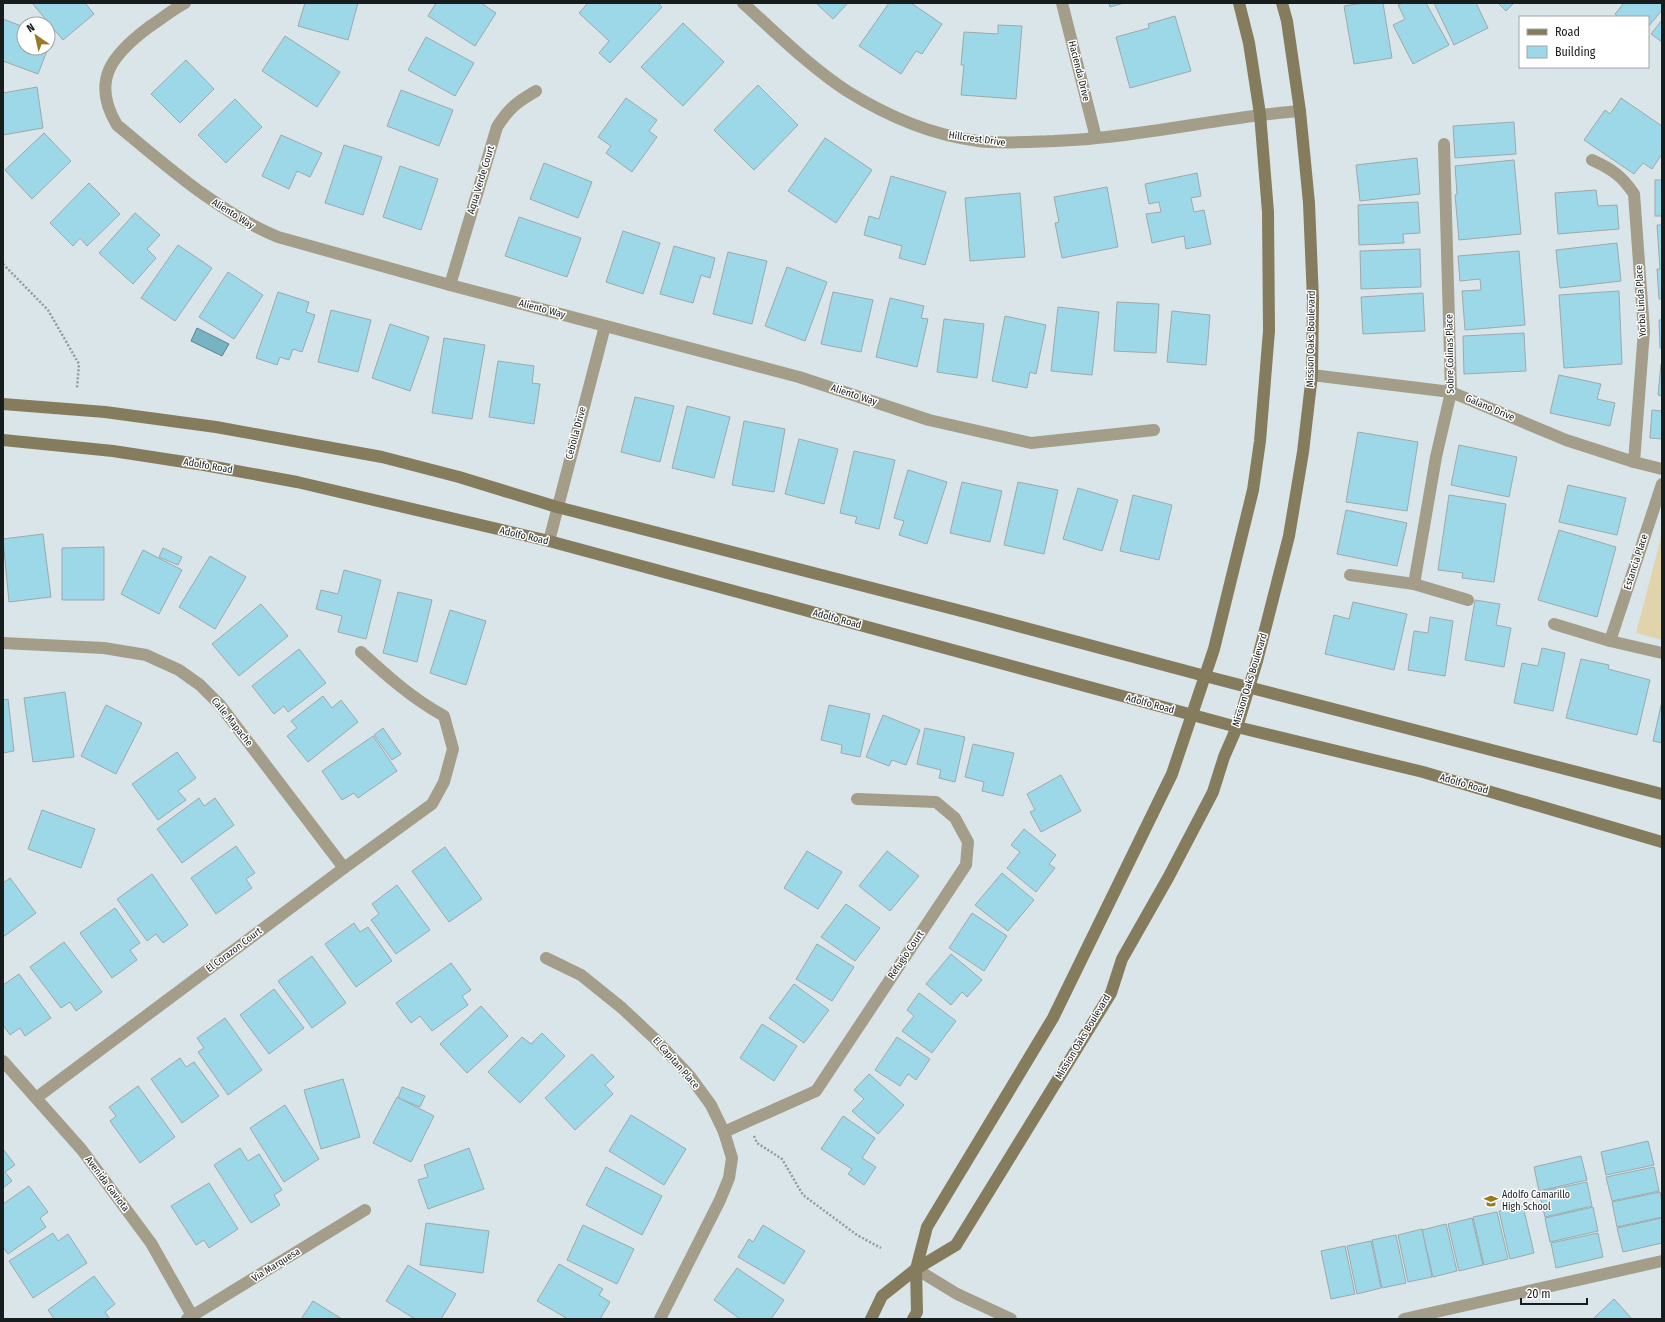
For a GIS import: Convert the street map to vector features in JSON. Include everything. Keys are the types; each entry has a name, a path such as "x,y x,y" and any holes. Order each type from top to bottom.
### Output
{"main road":[{"path":"913,1319 917,1312 916,1269 927,1227 1053,1018 1172,774 1214,649 1251,498 1260,441 1269,331 1268,212 1260,114 1249,43 1239,3"},
{"name":"Mission Oaks Boulevard","path":"871,1319 882,1296 916,1269 956,1245 1111,993 1122,959 1168,878 1213,792 1224,757 1237,727 1249,688 1288,536 1303,452 1312,375 1313,300 1309,203 1300,111 1287,21 1282,3"},
{"path":"3,404 105,412 216,427 382,457 459,476 557,507 969,612 1249,688 1662,794"},
{"name":"Adolfo Road","path":"3,440 113,452 204,465 297,482 548,541 1237,727 1423,772 1662,842"}],"street":[{"name":"Aliento Way","path":"185,3 174,9 129,42 113,62 106,78 105,94 108,111 117,125 199,192 258,229 278,237 450,286 799,377 929,420 1031,443 1154,430"},
{"name":"Hillcrest Drive","path":"743,3 824,75 847,91 886,113 915,125 946,135 978,141 1005,143 1096,138 1260,114 1300,111"},
{"name":"Hacienda Drive","path":"1062,3 1096,138"},
{"name":"Aqua Verde Court","path":"450,286 497,127 516,102 536,90"},
{"name":"Sobre Colinas Place","path":"1414,584 1436,457 1452,392 1444,144"},
{"name":"Yorba Linda Place","path":"1592,160 1606,166 1625,180 1634,194 1644,331 1634,462"},
{"name":"Cebolla Drive","path":"548,541 605,326"},
{"name":"Galano Drive","path":"1312,375 1452,392 1566,440 1634,462 1662,469"},
{"name":"Estancia Place","path":"1610,641 1662,484"},
{"path":"1350,575 1414,584 1468,600"},
{"path":"1554,624 1610,641 1662,652"},
{"name":"Calle Mapache","path":"3,642 104,648 146,655 179,670 200,685 220,705 344,868"},
{"name":"El Corazon Court","path":"36,1098 432,804 444,782 453,749 444,716 417,700 390,679 361,652"},
{"name":"Refugio Court","path":"724,1132 816,1091 966,865 968,842 955,818 936,802 857,799"},
{"name":"El Capitan Place","path":"546,958 581,975 622,1008 655,1039 689,1075 711,1105 724,1132 732,1158 729,1178 720,1200 660,1319"},
{"name":"Avenida Gaviota","path":"3,1061 82,1150 151,1243 191,1318"},
{"name":"Via Marquesa","path":"191,1318 365,1210"},
{"path":"1404,1319 1662,1261"},
{"path":"916,1269 957,1294 1010,1319"}],"path":[{"path":"3,264 48,310 79,364 78,388"},
{"path":"747,1122 757,1143 782,1159 803,1195 857,1235 881,1248"}],"shaded area":[{"path":"1662,534 1662,640 1636,633"}],"water":[{"path":"197,328 229,344 222,356 191,341"}],"building":[{"path":"32,3 85,3 94,14 63,40 56,32 56,16 43,16"},
{"path":"305,3 358,3 348,40 298,26"},
{"path":"436,3 481,3 496,13 475,46 428,16"},
{"path":"588,3 658,3 662,7 610,63 599,53 609,41 579,13"},
{"path":"816,3 848,3 833,19"},
{"path":"889,3 911,3 942,24 922,54 916,51 901,74 859,46"},
{"path":"1109,3 1124,3 1110,7"},
{"path":"1363,3 1383,3 1392,58 1354,64 1344,6"},
{"path":"1403,3 1426,3 1449,45 1413,64 1393,25 1405,19 1398,5"},
{"path":"1434,3 1476,3 1488,28 1454,45"},
{"path":"1498,3 1514,3 1506,11"},
{"path":"1624,3 1662,3 1662,10 1649,26 1649,16 1617,16 1615,14"},
{"path":"1175,16 1191,71 1130,88 1116,37 1149,28 1148,24"},
{"path":"3,19 16,24 16,56 45,56 38,74 3,61"},
{"path":"1662,20 1662,42 1651,34"},
{"path":"683,23 724,62 683,106 641,67"},
{"path":"998,25 1022,26 1016,99 961,95 964,65 961,65 964,32 998,34"},
{"path":"285,36 340,72 317,107 262,71"},
{"path":"426,37 474,63 455,96 408,70"},
{"path":"186,60 214,89 180,123 151,94"},
{"path":"758,85 798,125 754,170 714,130"},
{"path":"37,87 43,128 3,135 3,93"},
{"path":"401,90 453,110 439,146 387,126"},
{"path":"626,98 657,120 649,131 657,137 632,172 606,153 611,146 598,137"},
{"path":"1621,98 1662,126 1662,154 1652,169 1643,163 1634,174 1584,140 1605,110 1610,114"},
{"path":"235,99 262,127 226,163 198,135"},
{"path":"1514,122 1516,154 1455,158 1453,126"},
{"path":"44,133 71,161 32,199 5,170"},
{"path":"281,135 322,153 310,177 297,171 289,189 262,176"},
{"path":"825,138 872,170 836,223 788,191"},
{"path":"344,145 382,157 363,215 325,203"},
{"path":"1417,158 1420,194 1360,201 1356,165"},
{"path":"1514,160 1521,234 1459,240 1455,195 1457,194 1455,166"},
{"path":"544,163 592,182 578,218 530,199"},
{"path":"400,166 438,179 421,230 383,217"},
{"path":"1197,173 1201,196 1191,198 1194,212 1204,210 1211,244 1186,249 1184,236 1152,243 1146,214 1161,212 1159,202 1149,204 1145,184"},
{"path":"891,176 946,192 925,265 899,258 902,246 864,235 869,216 879,219"},
{"path":"1655,180 1662,180 1662,216 1655,216"},
{"path":"89,183 120,214 87,246 80,238 73,246 50,223"},
{"path":"1107,187 1118,247 1062,258 1055,223 1059,222 1054,197"},
{"path":"1596,190 1598,206 1617,205 1619,229 1558,234 1555,193"},
{"path":"1020,193 1025,257 970,261 965,198"},
{"path":"1418,202 1420,233 1403,234 1404,243 1359,245 1358,205"},
{"path":"135,213 160,235 147,249 156,258 133,284 99,253"},
{"path":"519,217 581,238 567,277 505,256"},
{"path":"1657,225 1662,225 1662,299 1659,299 1657,269 1660,269"},
{"path":"623,231 660,243 643,294 606,282"},
{"path":"1617,243 1621,281 1560,288 1556,250"},
{"path":"178,245 212,268 175,321 141,298"},
{"path":"674,246 715,258 710,278 701,275 693,303 660,294"},
{"path":"1420,249 1421,287 1361,289 1360,251"},
{"path":"1519,251 1525,325 1465,330 1462,291 1481,290 1480,279 1460,281 1458,256"},
{"path":"728,252 767,261 752,324 713,314"},
{"path":"787,267 827,282 805,341 765,326"},
{"path":"228,272 263,295 234,339 199,317"},
{"path":"1619,291 1622,364 1564,368 1559,295"},
{"path":"278,292 309,302 306,312 315,315 302,352 293,349 289,360 280,357 277,365 256,358"},
{"path":"833,292 873,300 861,352 821,344"},
{"path":"1423,293 1425,331 1363,334 1361,297"},
{"path":"890,298 924,306 921,318 928,319 917,367 876,357"},
{"path":"1117,302 1159,304 1156,353 1114,351"},
{"path":"1058,307 1099,312 1092,375 1051,371"},
{"path":"331,310 371,320 358,372 318,362"},
{"path":"1172,311 1210,315 1206,365 1167,362"},
{"path":"1005,316 1046,325 1036,374 1030,372 1027,388 992,381"},
{"path":"944,319 984,324 977,378 937,372"},
{"path":"1659,320 1662,320 1662,348 1660,348"},
{"path":"390,324 429,337 410,391 372,378"},
{"path":"1524,333 1526,371 1464,374 1463,336"},
{"path":"444,338 485,345 472,419 432,413"},
{"path":"498,361 534,366 532,383 540,384 534,424 489,417"},
{"path":"1662,364 1662,396 1658,395"},
{"path":"1559,375 1601,384 1597,399 1615,403 1610,426 1550,413"},
{"path":"635,397 674,406 660,462 621,452"},
{"path":"687,406 730,417 714,478 672,468"},
{"path":"1652,410 1662,411 1662,439 1650,438"},
{"path":"744,421 785,429 774,492 732,485"},
{"path":"1358,432 1418,442 1407,511 1346,502"},
{"path":"799,439 838,449 824,504 785,494"},
{"path":"1459,445 1517,457 1509,497 1451,485"},
{"path":"854,451 895,460 879,529 855,523 857,517 840,513"},
{"path":"908,470 947,482 927,544 899,535 904,521 894,518"},
{"path":"962,482 1002,491 990,542 950,533"},
{"path":"1018,482 1058,490 1044,554 1004,545"},
{"path":"1568,485 1626,498 1617,535 1559,522"},
{"path":"1078,488 1118,500 1102,551 1063,539"},
{"path":"1133,495 1172,505 1159,560 1120,551"},
{"path":"1449,495 1506,504 1494,582 1462,578 1463,573 1438,570"},
{"path":"1346,510 1407,523 1397,566 1337,554"},
{"path":"1559,530 1616,547 1597,617 1538,600"},
{"path":"43,534 51,597 9,602 3,539"},
{"path":"104,547 104,600 62,600 62,548"},
{"path":"163,548 182,557 178,565 159,557"},
{"path":"143,550 182,570 159,614 121,594"},
{"path":"210,556 246,577 215,629 179,607"},
{"path":"344,570 381,580 366,639 338,632 342,616 316,609 321,590 338,594"},
{"path":"398,592 432,600 417,662 383,653"},
{"path":"1475,600 1500,604 1496,625 1511,628 1504,667 1465,660"},
{"path":"1353,602 1407,614 1394,670 1325,654 1334,615 1349,619"},
{"path":"261,604 288,636 239,676 212,644"},
{"path":"450,610 486,621 466,685 430,673"},
{"path":"1430,617 1453,621 1445,676 1408,670 1414,631 1428,633"},
{"path":"1542,648 1565,653 1553,711 1514,703 1522,663 1538,666"},
{"path":"299,649 326,683 288,712 284,706 274,714 252,686"},
{"path":"1581,659 1609,665 1608,669 1650,680 1637,735 1566,718"},
{"path":"65,692 74,757 33,762 24,698"},
{"path":"323,696 332,708 341,700 358,722 308,762 287,736 297,728 291,721"},
{"path":"8,699 14,751 3,753 3,700"},
{"path":"1662,701 1662,743 1653,741"},
{"path":"106,705 142,723 116,774 81,756"},
{"path":"829,705 870,714 860,757 841,753 842,745 821,740"},
{"path":"883,715 920,730 906,765 892,760 889,766 866,757"},
{"path":"383,728 401,754 392,760 374,735"},
{"path":"925,728 965,737 955,782 939,778 941,770 917,764"},
{"path":"373,736 397,771 358,798 354,793 342,800 322,771"},
{"path":"973,744 1014,753 1003,796 982,791 984,782 965,777"},
{"path":"177,752 196,778 178,791 186,800 158,820 132,784"},
{"path":"1061,775 1081,811 1041,832 1030,812 1035,810 1027,794"},
{"path":"199,798 204,806 215,798 234,825 182,863 157,829"},
{"path":"42,810 95,829 81,868 28,849"},
{"path":"1024,829 1056,855 1049,864 1055,868 1036,892 1007,868 1020,852 1011,845"},
{"path":"236,846 255,873 246,879 252,888 216,914 191,878"},
{"path":"445,847 482,899 449,922 412,871"},
{"path":"807,851 842,872 818,909 784,888"},
{"path":"887,851 919,876 890,911 859,886"},
{"path":"1002,873 1034,900 1008,931 975,905"},
{"path":"152,874 188,925 163,943 156,934 147,941 117,899"},
{"path":"10,878 36,913 3,937 3,883"},
{"path":"397,885 430,930 396,954 371,920 379,914 372,904"},
{"path":"846,904 880,928 855,961 821,937"},
{"path":"115,908 140,943 130,950 137,960 112,978 80,933"},
{"path":"972,913 1007,936 984,971 949,948"},
{"path":"354,923 360,932 368,927 392,961 356,987 325,944"},
{"path":"64,942 102,992 76,1011 70,1002 61,1008 30,967"},
{"path":"817,944 854,967 832,1001 796,979"},
{"path":"951,954 982,980 967,997 962,992 951,1005 926,984"},
{"path":"312,956 346,1003 312,1028 278,981"},
{"path":"451,963 471,990 462,996 468,1005 432,1031 420,1016 411,1023 396,1003"},
{"path":"19,974 51,1018 25,1036 20,1028 10,1035 3,1025 3,985"},
{"path":"794,984 829,1010 804,1043 769,1018"},
{"path":"274,989 304,1028 269,1054 240,1015"},
{"path":"919,993 956,1021 932,1053 902,1031 914,1016 907,1010"},
{"path":"481,1006 508,1036 467,1073 440,1044"},
{"path":"225,1018 262,1070 228,1095 198,1052 204,1048 197,1038"},
{"path":"762,1024 797,1046 774,1081 740,1058"},
{"path":"542,1033 565,1056 520,1103 488,1072 522,1037 531,1044"},
{"path":"897,1037 930,1059 916,1080 908,1074 900,1086 875,1070"},
{"path":"592,1054 614,1077 605,1085 613,1094 575,1130 545,1098"},
{"path":"180,1058 186,1067 194,1062 219,1096 182,1123 151,1079"},
{"path":"869,1074 904,1105 878,1134 852,1111 864,1099 854,1090"},
{"path":"343,1079 360,1137 321,1149 304,1090"},
{"path":"138,1086 175,1137 140,1163 110,1121 116,1116 109,1107"},
{"path":"402,1087 425,1096 420,1107 398,1098"},
{"path":"397,1097 434,1116 411,1162 373,1143"},
{"path":"285,1105 319,1159 284,1182 250,1128"},
{"path":"631,1115 686,1149 664,1185 609,1151"},
{"path":"843,1116 875,1138 862,1158 876,1167 864,1185 848,1174 852,1169 821,1149"},
{"path":"1648,1141 1654,1165 1606,1175 1601,1152"},
{"path":"240,1148 248,1161 259,1154 282,1190 274,1195 280,1205 251,1223 214,1165"},
{"path":"469,1148 484,1189 428,1209 418,1180 428,1177 424,1165"},
{"path":"3,1149 15,1165 5,1172 12,1181 3,1188"},
{"path":"1581,1156 1587,1180 1539,1191 1534,1167"},
{"path":"606,1167 662,1196 642,1235 586,1205"},
{"path":"1654,1167 1659,1191 1612,1201 1606,1177"},
{"path":"1587,1182 1592,1206 1545,1217 1539,1192"},
{"path":"209,1183 238,1229 209,1248 204,1240 196,1245 171,1206"},
{"path":"29,1186 48,1212 40,1218 46,1227 8,1254 3,1247 3,1204"},
{"path":"1660,1192 1662,1217 1617,1227 1612,1202"},
{"path":"1523,1206 1534,1253 1510,1259 1499,1211"},
{"path":"1593,1207 1598,1231 1550,1242 1545,1218"},
{"path":"1497,1212 1508,1259 1484,1265 1473,1217"},
{"path":"1472,1218 1483,1265 1459,1271 1448,1224"},
{"path":"1662,1218 1662,1243 1623,1252 1617,1228"},
{"path":"426,1223 489,1231 483,1273 420,1265"},
{"path":"1446,1224 1457,1271 1433,1277 1422,1230"},
{"path":"583,1225 634,1249 617,1284 567,1260"},
{"path":"763,1225 805,1251 784,1284 738,1257 749,1239 753,1242"},
{"path":"1422,1229 1432,1277 1408,1282 1398,1235"},
{"path":"53,1233 58,1241 68,1234 87,1263 33,1298 9,1261"},
{"path":"1598,1233 1603,1257 1556,1268 1551,1243"},
{"path":"1396,1235 1406,1283 1382,1288 1372,1240"},
{"path":"1371,1241 1381,1288 1357,1294 1347,1246"},
{"path":"1345,1246 1355,1294 1331,1299 1321,1251"},
{"path":"559,1264 603,1289 599,1295 610,1302 600,1319 568,1319 537,1301"},
{"path":"408,1265 456,1294 441,1319 415,1319 386,1301"},
{"path":"737,1268 784,1300 771,1319 740,1319 714,1300"},
{"path":"94,1276 115,1304 105,1312 110,1319 54,1319 48,1310"},
{"path":"1614,1299 1632,1319 1593,1319"},
{"path":"313,1301 342,1319 301,1319"}],"place":[{"name":"Adolfo Camarillo High School","path":"1491,1201"}]}
